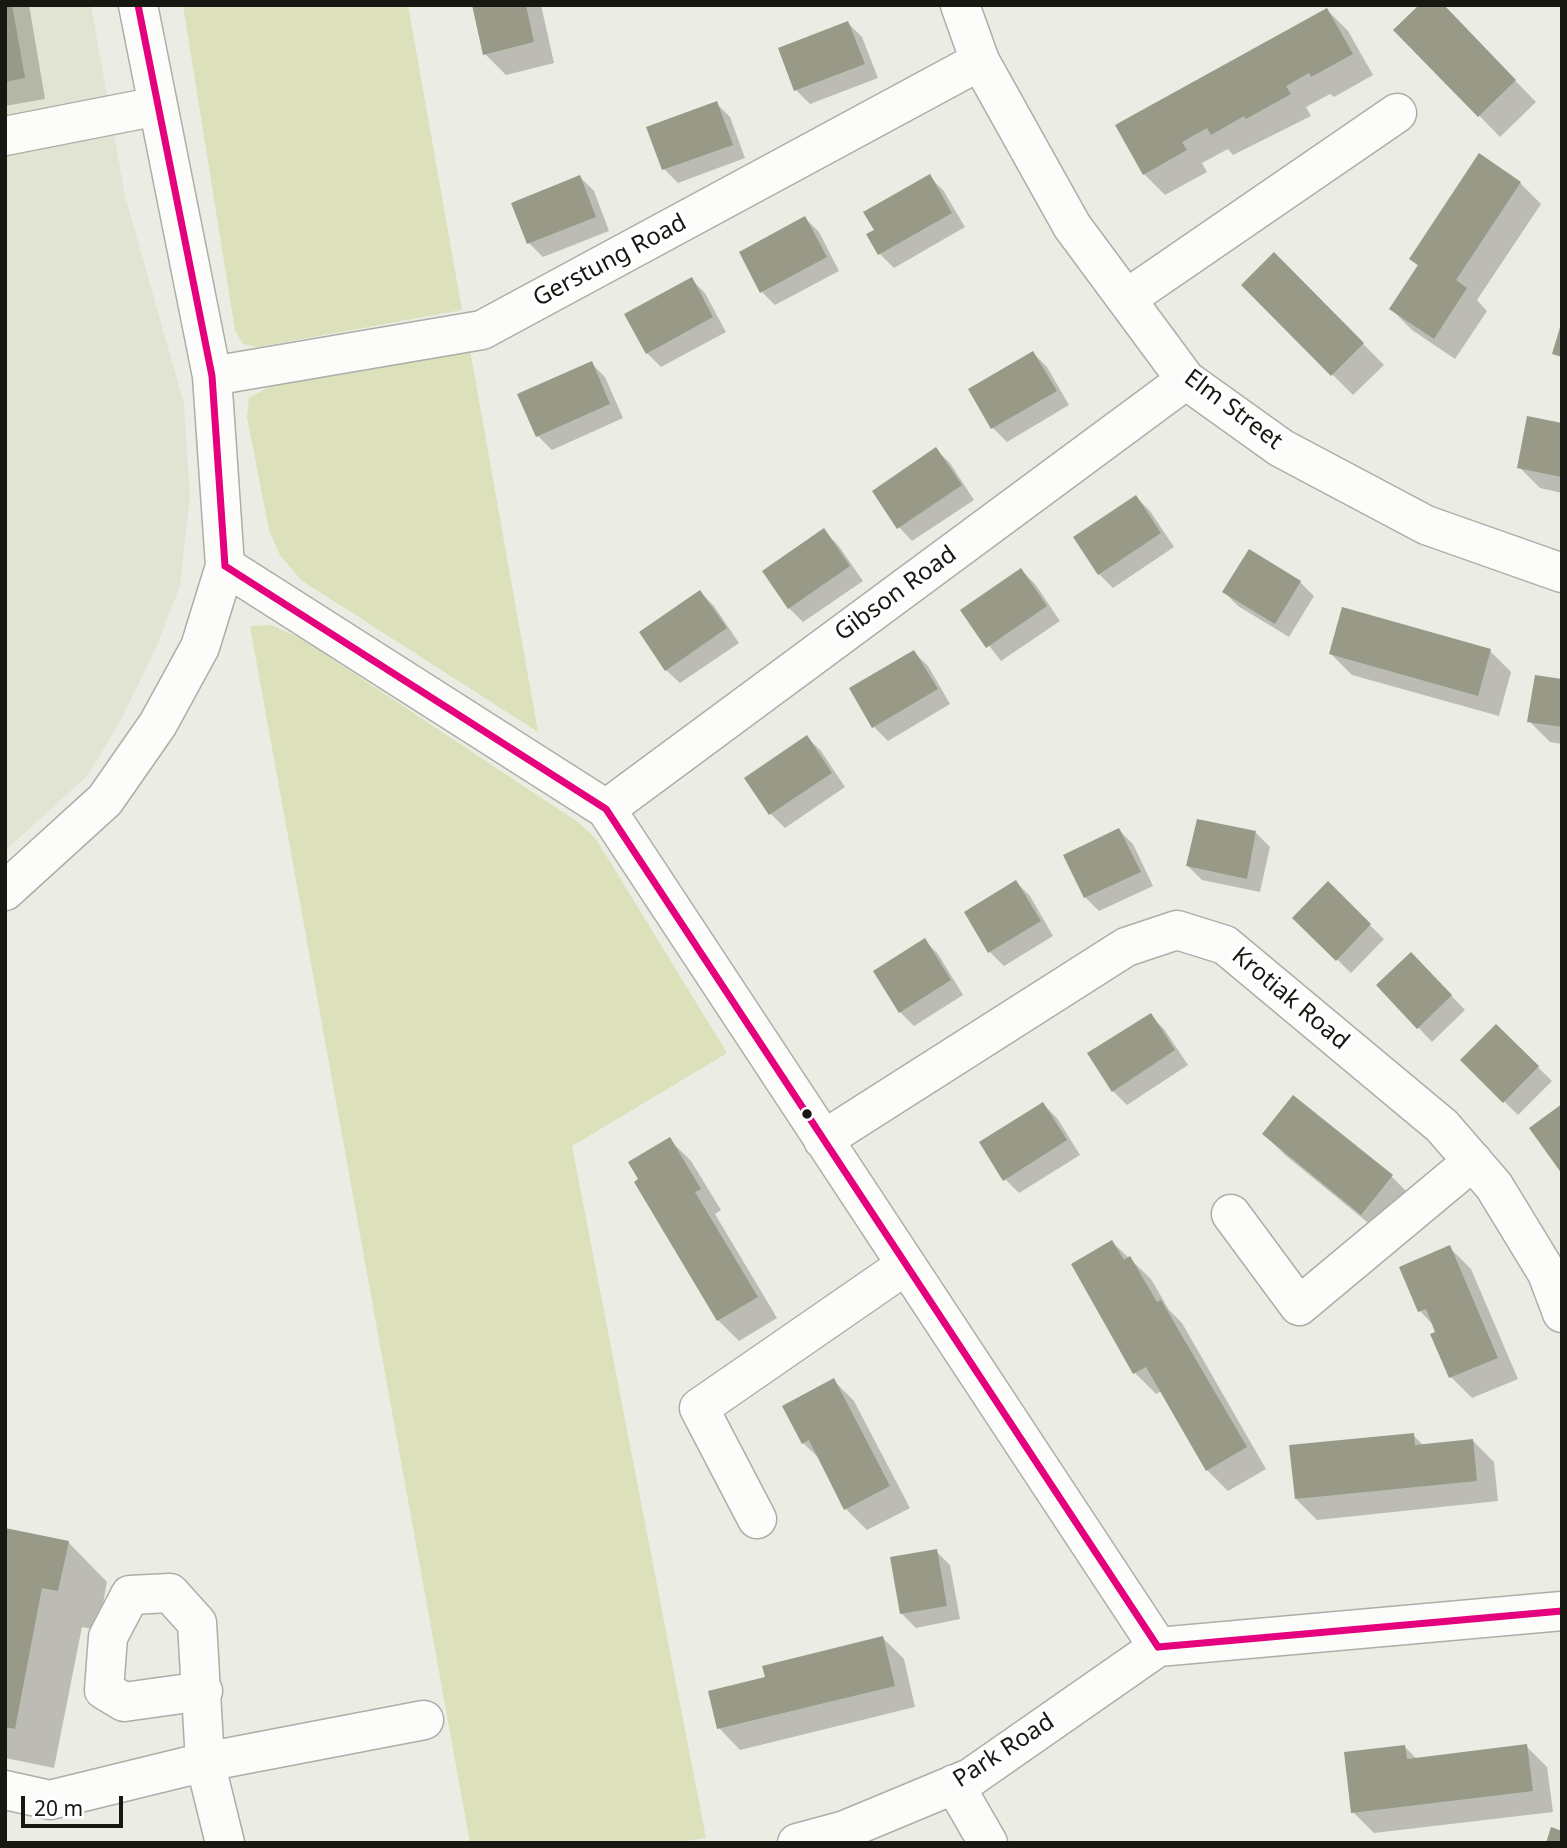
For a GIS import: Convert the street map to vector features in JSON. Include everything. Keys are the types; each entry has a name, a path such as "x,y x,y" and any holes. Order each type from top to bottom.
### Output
{"street":[{"path":"5,891 105,800 158,724 200,647 225,566 212,376 138,5"},
{"name":"Elm Street","path":"960,5 980,61 1072,226 1186,380 1280,448 1426,525 1562,573"},
{"name":"Gerstung Road","path":"212,376 482,330 980,61"},
{"path":"5,136 158,106"},
{"path":"1126,299 1397,113"},
{"name":"Gibson Road","path":"606,808 1186,380"},
{"path":"225,566 606,808 1158,1647 1562,1611"},
{"name":"Krotiak Road","path":"824,1140 1126,947 1177,930 1225,945 1442,1126 1494,1186 1547,1273 1562,1313"},
{"path":"1231,1214 1299,1306 1473,1161"},
{"path":"757,1519 699,1408 906,1265"},
{"name":"Park Road","path":"797,1843 845,1830 970,1778 1158,1647"},
{"path":"203,1690 205,1762 225,1843"},
{"path":"5,1790 50,1800 205,1762 424,1720"},
{"path":"954,1784 988,1843"}],"shaded area":[{"path":"5,5 91,5 125,196 184,404 190,496 180,586 156,648 121,720 88,775 5,851"}],"green space":[{"path":"183,5 408,5 462,310 258,347 243,344 235,330"},
{"path":"470,350 538,732 301,580 280,555 269,530 247,417 249,398 282,380"},
{"path":"271,625 302,639 579,823 596,839 727,1053 572,1146 706,1838 670,1843 470,1843 250,626"}],"building":[{"path":"5,5 12,5 25,78 5,82"},
{"path":"472,5 526,5 534,42 483,55"},
{"path":"1419,5 1444,5 1516,80 1478,117 1393,30"},
{"path":"1327,8 1353,54 1311,77 1309,73 1286,86 1291,94 1246,119 1244,116 1211,135 1207,128 1182,142 1187,150 1143,175 1115,125"},
{"path":"848,21 865,64 794,91 778,48"},
{"path":"717,101 733,145 662,170 646,127"},
{"path":"1479,153 1521,182 1456,280 1467,288 1434,339 1389,309 1418,265 1409,259"},
{"path":"930,174 952,213 878,255 866,234 874,230 863,212"},
{"path":"580,175 596,217 527,244 511,203"},
{"path":"805,216 827,257 760,293 739,252"},
{"path":"1274,252 1364,343 1331,376 1241,285"},
{"path":"692,277 713,317 646,354 624,314"},
{"path":"1562,325 1562,357 1552,354"},
{"path":"1033,351 1057,391 991,429 968,389"},
{"path":"592,361 610,404 536,437 517,394"},
{"path":"1527,416 1562,423 1562,477 1517,468"},
{"path":"936,447 962,485 897,529 872,491"},
{"path":"1136,495 1161,533 1098,575 1073,537"},
{"path":"824,528 850,566 788,609 762,571"},
{"path":"1249,549 1301,581 1275,624 1222,592"},
{"path":"1021,568 1047,606 986,648 960,610"},
{"path":"700,590 727,628 665,671 639,632"},
{"path":"1342,607 1491,649 1478,696 1329,654"},
{"path":"914,650 938,689 872,728 849,688"},
{"path":"1535,675 1562,679 1562,727 1527,722"},
{"path":"807,735 832,773 769,815 744,778"},
{"path":"1197,819 1256,831 1247,879 1186,866"},
{"path":"1119,828 1141,872 1084,898 1063,855"},
{"path":"1016,880 1041,921 988,953 964,912"},
{"path":"1328,881 1371,924 1336,961 1292,918"},
{"path":"925,938 951,980 899,1013 873,971"},
{"path":"1411,952 1452,995 1417,1029 1376,985"},
{"path":"1151,1013 1175,1050 1112,1092 1087,1053"},
{"path":"1496,1024 1539,1066 1503,1103 1460,1060"},
{"path":"1293,1095 1393,1175 1361,1215 1262,1134"},
{"path":"1043,1102 1067,1140 1003,1181 979,1142"},
{"path":"1562,1104 1562,1174 1529,1128"},
{"path":"670,1137 701,1189 695,1192 758,1297 717,1321 634,1182 638,1179 628,1162"},
{"path":"1112,1240 1124,1260 1130,1256 1157,1302 1161,1300 1247,1447 1206,1471 1146,1367 1133,1374 1071,1264"},
{"path":"1450,1245 1498,1358 1449,1378 1430,1334 1435,1332 1426,1309 1418,1312 1399,1267"},
{"path":"834,1378 890,1486 844,1510 809,1440 802,1444 782,1406"},
{"path":"1414,1433 1415,1445 1473,1439 1477,1481 1295,1499 1289,1445"},
{"path":"5,1528 69,1541 58,1591 42,1588 15,1729 5,1727"},
{"path":"937,1549 947,1606 900,1614 890,1557"},
{"path":"883,1636 895,1686 717,1729 708,1691 765,1677 762,1666"},
{"path":"1527,1744 1533,1791 1351,1813 1344,1752 1405,1745 1407,1759"},
{"path":"1551,1827 1562,1831 1562,1843 1546,1843"}],"transit line":[{"path":"138,5 212,376 225,566"},
{"path":"225,566 606,809 1158,1647"},
{"path":"1158,1647 1562,1611"}]}
